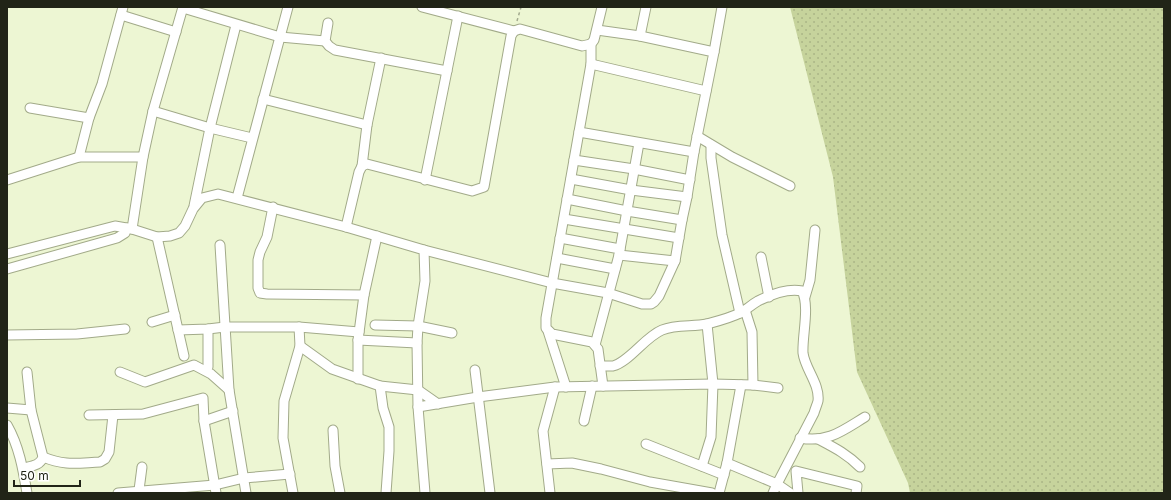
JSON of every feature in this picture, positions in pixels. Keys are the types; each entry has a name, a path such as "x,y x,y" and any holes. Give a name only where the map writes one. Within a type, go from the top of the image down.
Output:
{"street":[{"path":"237,198 288,7"},
{"path":"422,7 514,31 520,29 582,46 591,44"},
{"path":"566,387 546,328 546,318 591,64 591,44 597,30 602,7"},
{"path":"640,36 646,7"},
{"path":"193,209 202,198 218,194 346,226 424,250 552,283 608,293 642,304 650,304 659,296 675,261 722,7"},
{"path":"7,269 117,238 130,228 153,111 183,8 280,38 326,41"},
{"path":"78,157 89,118 102,84 122,11 176,32"},
{"path":"425,180 458,16"},
{"path":"328,23 326,41 329,46 335,50 447,71"},
{"path":"7,254 115,226 130,228 157,237 170,236 179,233 185,226 193,209 210,128 236,25"},
{"path":"597,30 640,36 714,52"},
{"path":"362,166 367,164 472,191 484,187 511,36 514,31"},
{"path":"346,226 359,172 362,166 367,125 381,58"},
{"path":"591,64 706,91"},
{"path":"263,99 367,125"},
{"path":"30,108 89,118"},
{"path":"153,111 210,128 252,138"},
{"path":"579,132 694,152"},
{"path":"697,136 732,157 790,186"},
{"path":"595,345 620,252 639,143"},
{"path":"711,145 711,158 722,235 742,311 752,332 753,385"},
{"path":"7,180 78,157 143,157"},
{"path":"574,160 634,169 690,180"},
{"path":"571,179 630,190 687,197"},
{"path":"567,199 682,220"},
{"path":"273,207 267,237 258,260 258,288 260,293 364,295"},
{"path":"564,219 679,238"},
{"path":"773,493 814,412 818,400 817,391 804,361 803,353 805,297 810,280 814,230"},
{"path":"358,379 359,336 364,295 377,236"},
{"path":"157,237 184,356"},
{"path":"560,238 620,252 675,261"},
{"path":"220,245 230,390 246,493"},
{"path":"24,249 29,263"},
{"path":"424,250 425,281 417,343 418,407 425,493"},
{"path":"761,256 769,297"},
{"path":"557,258 615,269"},
{"path":"600,366 612,366 623,360 653,335 662,330 707,324 742,311 757,302 787,291 796,290 802,292 805,297"},
{"path":"152,322 175,314"},
{"path":"702,466 711,437 714,384 707,324"},
{"path":"375,326 418,326 452,334"},
{"path":"178,330 225,327 299,327 417,343"},
{"path":"293,493 283,438 284,401 300,346 299,327"},
{"path":"7,335 77,334 125,329"},
{"path":"208,329 208,368"},
{"path":"548,331 552,334 592,342 598,349 603,386"},
{"path":"300,346 332,369 380,386 418,390 438,404"},
{"path":"120,372 145,382 194,365 211,374 230,390"},
{"path":"475,370 490,493"},
{"path":"23,468 38,465 42,461 43,457 31,410 27,372"},
{"path":"418,407 478,397 566,387 714,384 753,385 778,388"},
{"path":"719,493 727,463 741,385"},
{"path":"380,386 383,408 389,426 386,493"},
{"path":"584,422 592,386"},
{"path":"550,493 543,431 556,388"},
{"path":"89,415 143,414 203,398 204,421 215,489"},
{"path":"7,408 31,410"},
{"path":"204,421 233,411"},
{"path":"43,457 54,462 64,464 100,462 105,460 109,452 113,415"},
{"path":"800,438 827,438 865,417"},
{"path":"7,425 14,438 23,468 27,493"},
{"path":"333,430 335,466 340,493"},
{"path":"818,439 850,457 860,467"},
{"path":"646,444 724,475"},
{"path":"547,464 572,463 650,482 712,493"},
{"path":"727,463 777,484 790,493"},
{"path":"139,490 142,467"},
{"path":"798,493 796,471 857,486 856,493"},
{"path":"118,493 139,490 215,489 244,478 290,474"}],"path":[{"path":"514,31 521,7"}],"green space":[{"path":"790,7 1164,7 1164,493 910,493 908,483 857,372 833,177"}]}
